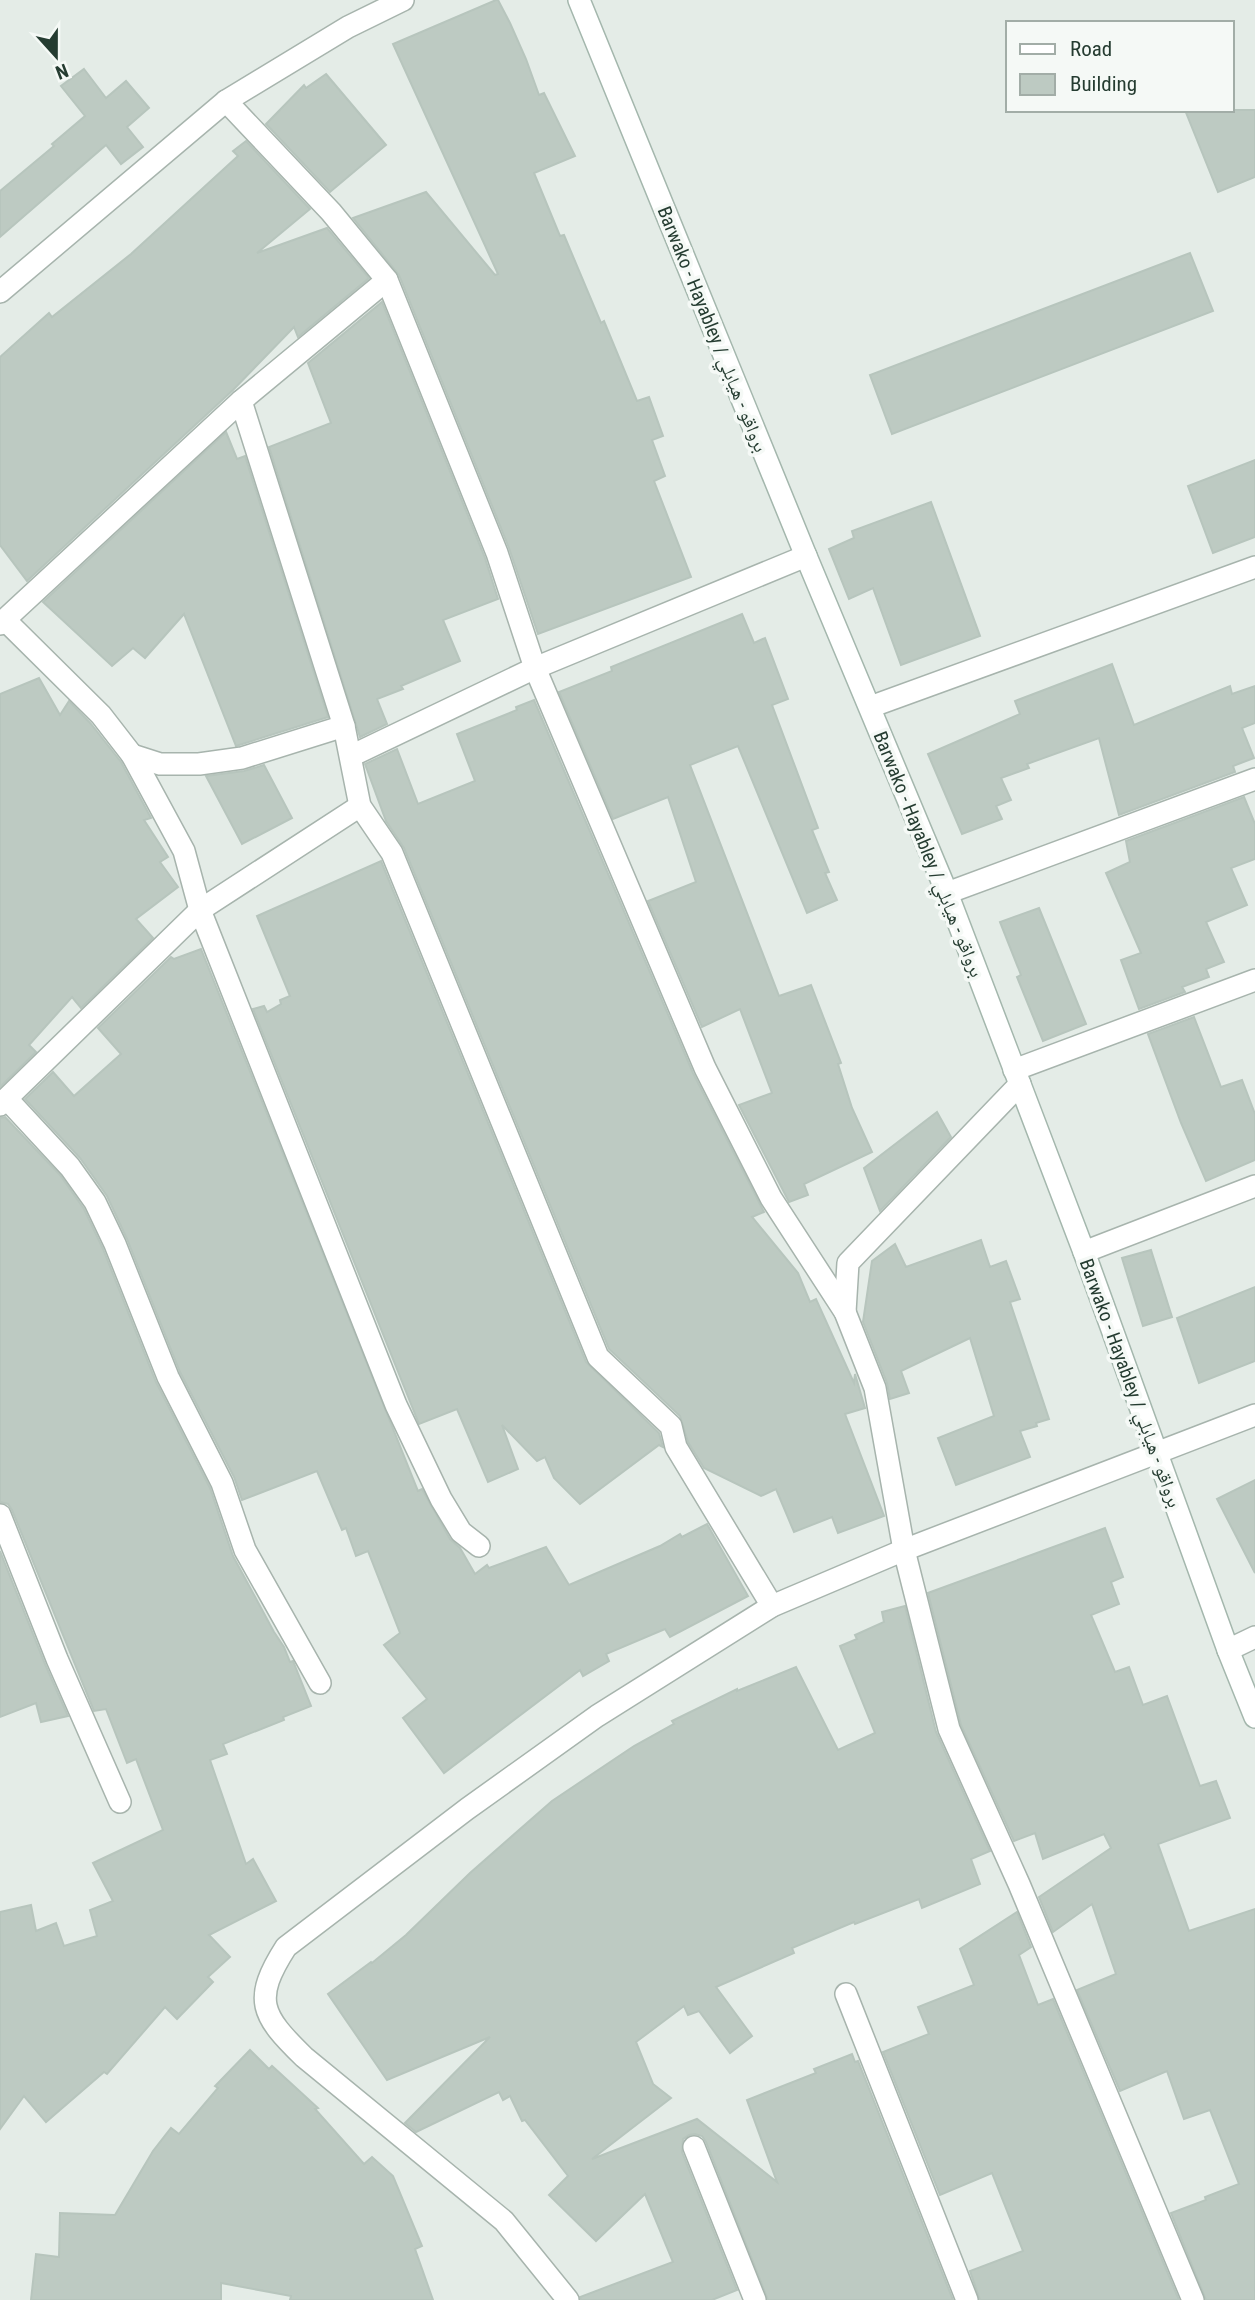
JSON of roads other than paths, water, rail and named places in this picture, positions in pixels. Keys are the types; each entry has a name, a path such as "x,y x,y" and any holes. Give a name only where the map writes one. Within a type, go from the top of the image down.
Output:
{"street":[{"path":"0,292 226,101 348,27 403,0"},
{"name":"Barwako - Hayabley / برواقو - هيابلي","path":"579,0 806,556 947,892 1084,1252 1228,1650 1255,1717"},
{"path":"226,101 331,212 387,280 497,553 535,668 705,1068 771,1198 845,1312 875,1388 904,1550 949,1729 1019,1884 1193,2300"},
{"path":"387,280 242,401 2,622 101,715 132,755 184,851 200,910 396,1405 441,1499 461,1532 479,1546"},
{"path":"242,401 344,726 360,806 392,853 598,1357 671,1426 676,1447 772,1606"},
{"path":"351,756 535,668 806,556"},
{"path":"870,707 1255,567"},
{"path":"132,755 160,764 199,765 242,758 344,726"},
{"path":"947,892 1255,779"},
{"path":"320,1683 245,1550 222,1483 169,1377 95,1202 70,1167 4,1102 200,910 360,806"},
{"path":"845,1312 848,1263 1017,1077 1255,980"},
{"path":"1084,1252 1255,1186"},
{"path":"568,2300 504,2221 304,2057 278,2032 263,2002 270,1972 286,1948 467,1809 597,1716 772,1606 904,1550 1255,1415"},
{"path":"0,1516 57,1659 120,1802"},
{"path":"1228,1650 1255,1637"},
{"path":"846,1994 967,2300"},
{"path":"694,2147 755,2300"}]}
